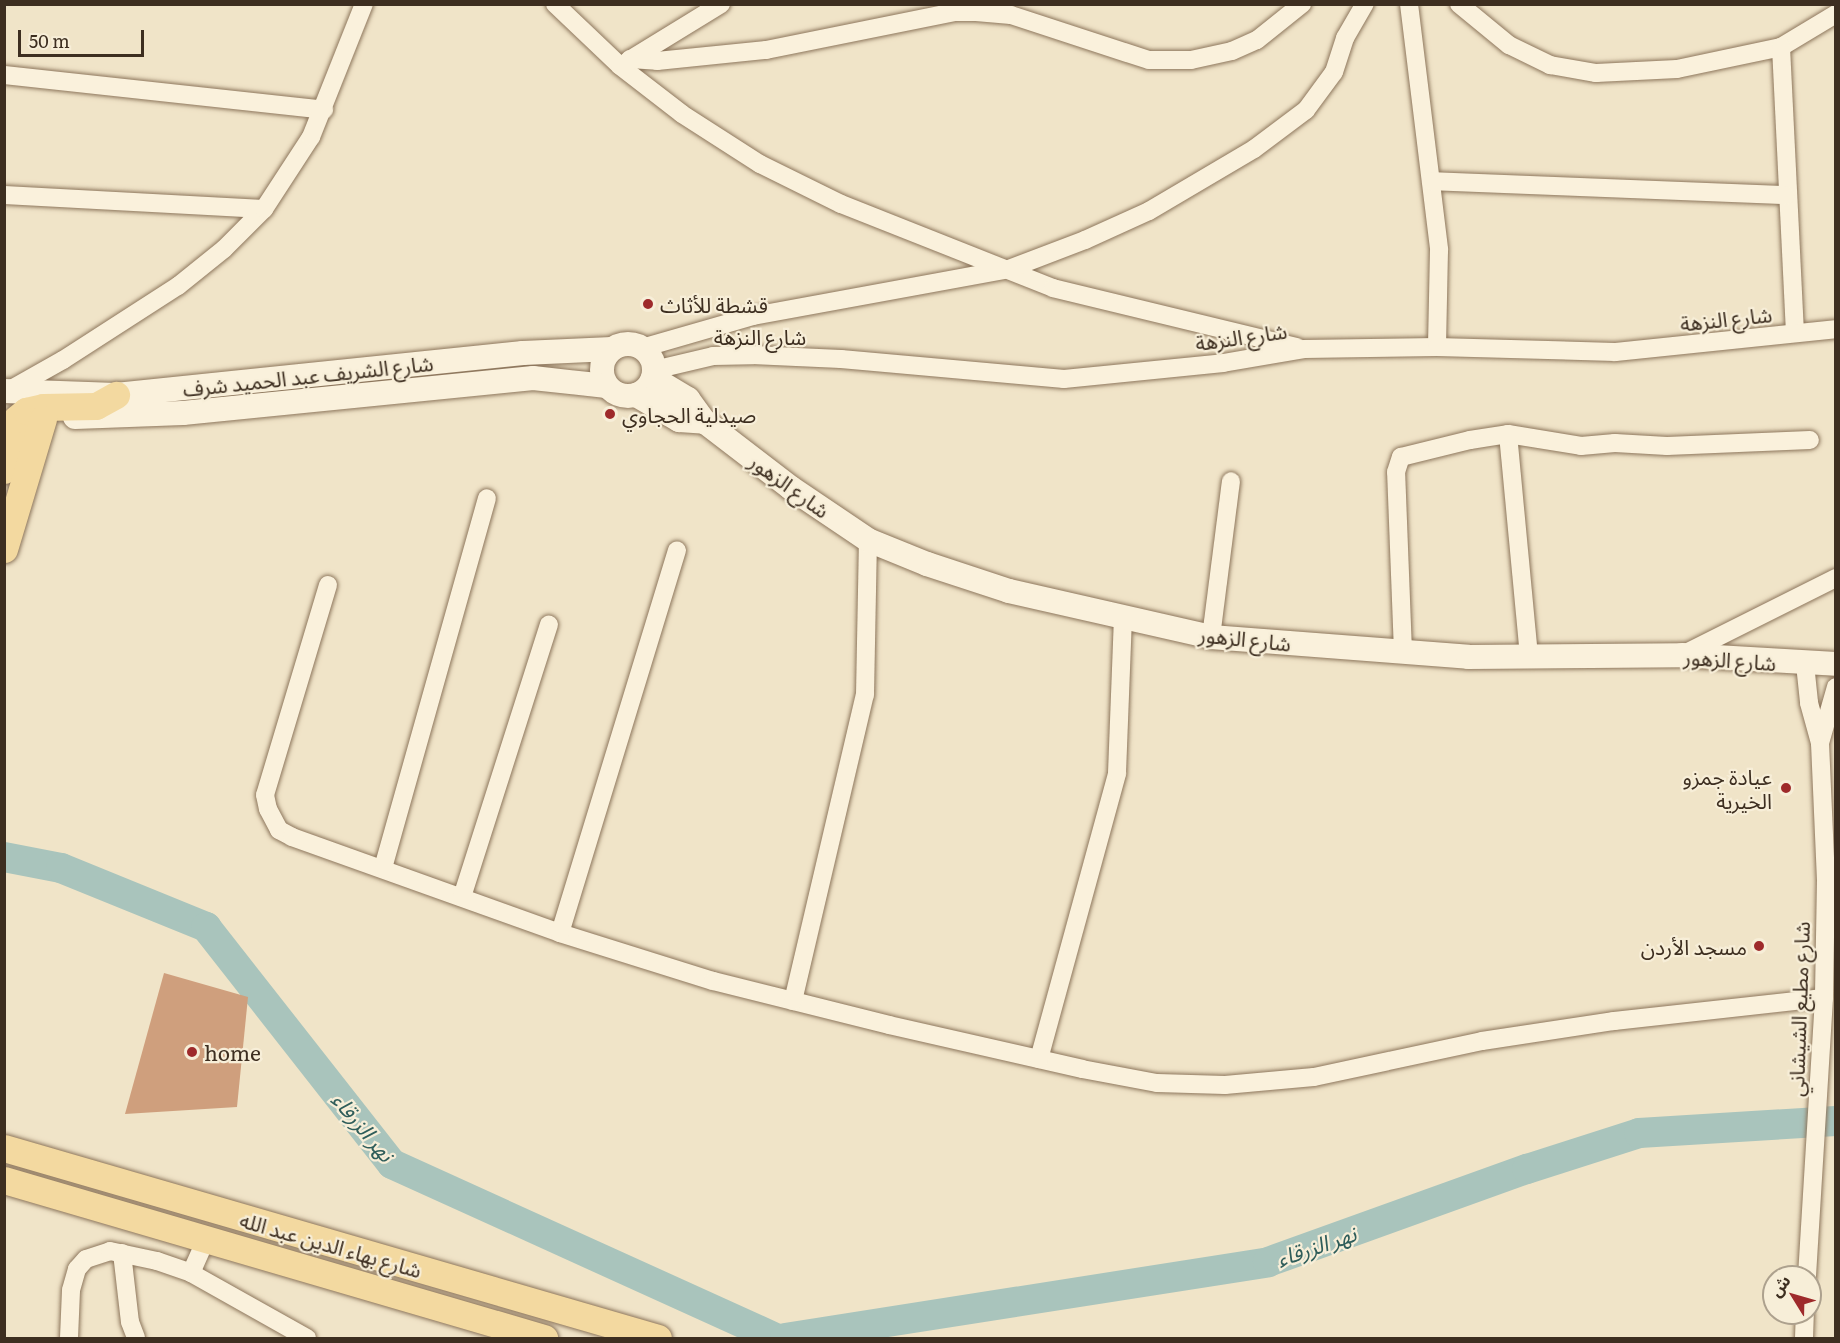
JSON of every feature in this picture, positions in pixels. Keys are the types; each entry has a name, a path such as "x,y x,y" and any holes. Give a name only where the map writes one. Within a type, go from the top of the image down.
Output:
{"main road":[{"path":"627,344 642,348 653,361 653,374 649,386 636,395 620,395 607,386 602,371 606,355 612,349 627,344"},
{"name":"شارع الشريف عبد الحميد شرف","path":"5,391 116,395 523,353 612,349"},
{"name":"شارع الزهور","path":"653,374 688,399 705,422 791,488 868,540 927,564 1009,591 1211,638 1468,657 1683,655 1805,664 1836,664"},
{"name":"شارع الشريف عبد الحميد شرف","path":"8,439 44,419 183,413 523,378 607,386"},
{"path":"8,439 35,408 96,406 116,395"},
{"name":"شارع الزهور","path":"636,395 679,420 705,422"},
{"path":"4,549 44,419"},
{"name":"شارع بهاء الدين عبد الله","path":"4,1148 658,1338"},
{"name":"شارع بهاء الدين عبد الله","path":"4,1180 544,1338"}],"street":[{"path":"5,391 63,360 178,286 224,249 264,209 296,163 324,110 364,4"},
{"path":"555,4 682,114 760,164 886,223 929,237 1053,288 1304,349"},
{"path":"625,63 721,4"},
{"path":"625,63 766,50 955,12 1011,15 1149,60 1191,60 1232,51 1257,40 1302,4"},
{"path":"642,348 753,316 1009,269 1085,240 1149,211 1254,149 1290,123 1321,93 1334,72 1345,38 1365,4"},
{"path":"1459,4 1509,45 1550,65 1596,73 1677,69 1781,47 1836,14"},
{"path":"1409,7 1439,250 1437,347"},
{"path":"1781,47 1786,195 1795,333"},
{"path":"4,75 324,110"},
{"path":"1431,181 1786,195"},
{"path":"4,195 264,209"},
{"name":"شارع النزهة","path":"653,374 713,356 752,355 841,359 1064,379 1223,363 1304,349 1437,347 1615,352 1836,329"},
{"path":"63,360 63,394"},
{"path":"1403,652 1398,460 1408,454 1508,434 1581,446 1615,443 1667,446 1810,440"},
{"path":"1508,434 1529,657"},
{"path":"1211,638 1231,481"},
{"path":"383,868 487,498"},
{"path":"793,1001 865,695 868,540"},
{"path":"560,933 677,550"},
{"path":"1683,655 1836,578"},
{"path":"328,585 266,795 279,830 292,837 560,933 713,981 1039,1059 1157,1083 1225,1085 1314,1077 1482,1041 1614,1021 1824,998"},
{"path":"1039,1059 1117,773 1123,618"},
{"path":"462,897 549,625"},
{"name":"شارع مطيع الشيشاني","path":"1805,664 1809,703 1820,743 1826,880 1824,998 1808,1265"},
{"name":"شارع مطيع الشيشاني","path":"1820,743 1836,687"},
{"path":"191,1273 206,1239"},
{"path":"122,1253 130,1322 136,1338"},
{"path":"69,1338 71,1290 77,1269 97,1254 122,1253 191,1273 307,1338"}],"building":[{"name":"home","path":"164,973 248,997 237,1107 125,1114"}],"waterway":[{"name":"نهر الزرقاء","path":"4,857 61,868 206,927 392,1164 776,1338"},
{"name":"نهر الزرقاء","path":"785,1338 1268,1262 1527,1169 1639,1133 1836,1121"}],"place":[{"name":"قشطة للأثاث","path":"648,304"},
{"name":"صيدلية الحجاوي","path":"610,414"},
{"name":"عيادة جمزو الخيرية","path":"1786,788"},
{"name":"مسجد الأردن","path":"1759,946"},
{"name":"home","path":"192,1052"}]}
